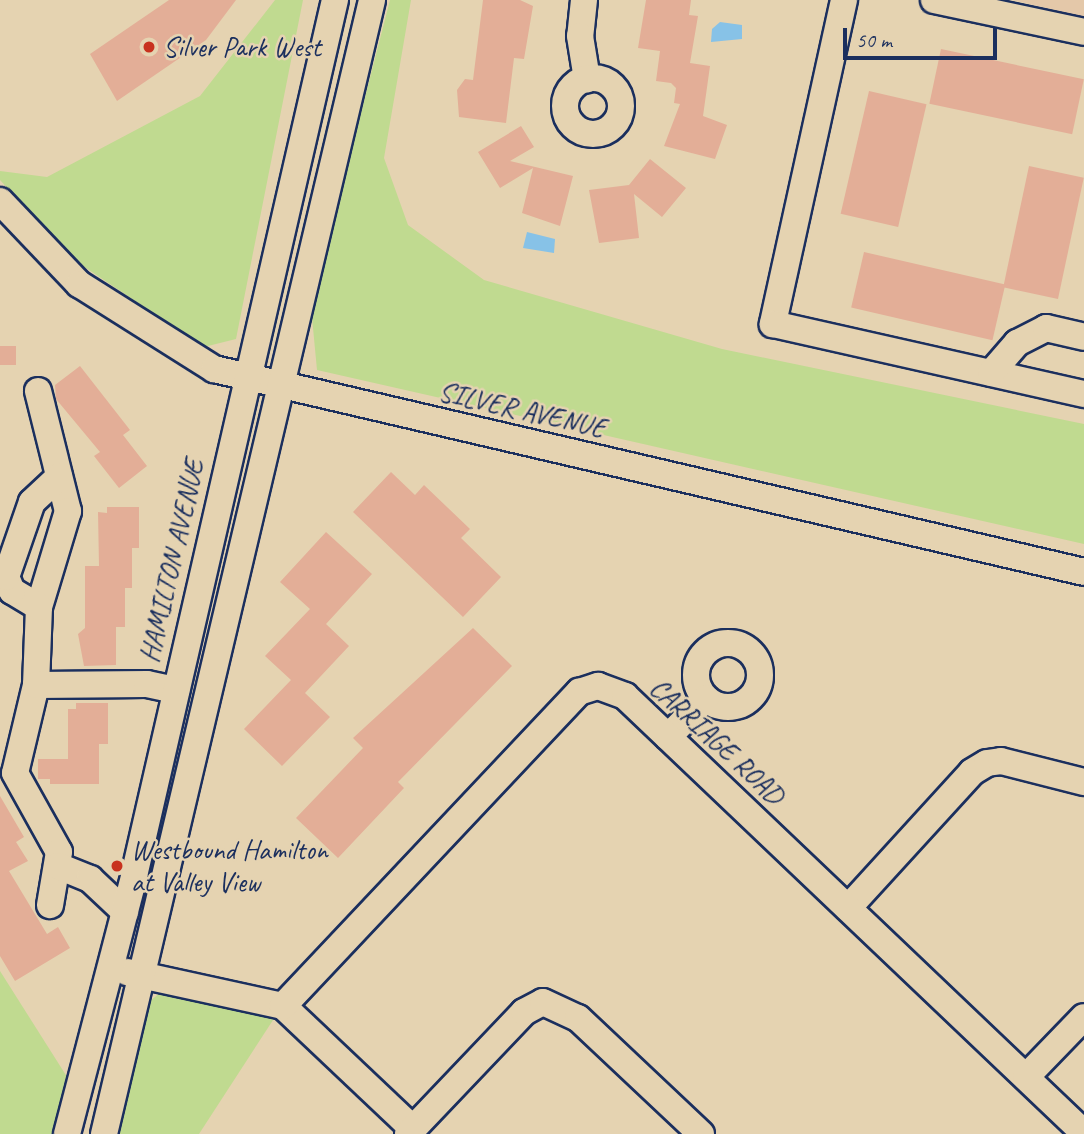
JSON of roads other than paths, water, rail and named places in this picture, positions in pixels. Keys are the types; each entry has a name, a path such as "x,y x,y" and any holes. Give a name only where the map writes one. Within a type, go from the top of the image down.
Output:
{"street":[{"name":"HAMILTON AVENUE","path":"67,1134 125,912 335,0"},
{"path":"104,1134 144,975 279,387 372,0"},
{"path":"584,0 580,36 587,79"},
{"path":"844,0 773,324 1084,394"},
{"path":"934,0 1084,32"},
{"name":"SILVER AVENUE","path":"0,201 54,262 103,301 191,359 246,380 1084,572"},
{"path":"991,373 1017,344 1046,328 1084,337"},
{"path":"38,391 68,511 39,607 36,685 8,766 55,837 58,866 50,905"},
{"path":"39,607 12,591 6,577 32,502 59,477"},
{"path":"36,685 147,684 176,691"},
{"name":"CARRIAGE ROAD","path":"283,1006 579,692 598,686 617,692 668,737 1084,1133"},
{"path":"668,737 706,698"},
{"path":"848,908 972,772 987,763 1001,761 1084,782"},
{"path":"58,866 90,879 125,912"},
{"path":"111,969 283,1006 410,1131 524,1012 543,1002 578,1018 701,1134"},
{"path":"1026,1077 1084,1017"}],"water":[{"path":"720,22 742,25 742,39 711,42 712,29"},
{"path":"527,232 555,239 554,253 523,248"}],"place":[{"name":"Silver Park West","path":"149,47"},
{"name":"Westbound Hamilton at Valley View","path":"117,866"}]}
